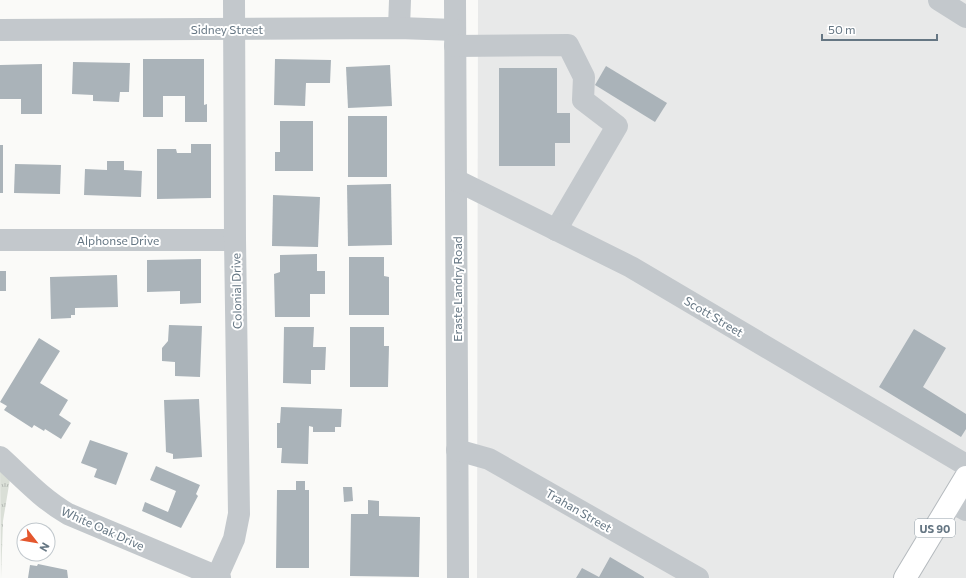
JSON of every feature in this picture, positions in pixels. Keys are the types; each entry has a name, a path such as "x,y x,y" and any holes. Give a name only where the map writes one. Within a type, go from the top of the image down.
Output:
{"main road":[{"name":"US 90","path":"905,578 958,506 966,477"}],"street":[{"name":"Colonial Drive","path":"218,577 234,539 237,528 238,514 234,0"},
{"path":"399,28 400,0"},
{"name":"Eraste Landry Road","path":"454,0 458,578"},
{"path":"939,0 966,16"},
{"name":"Sidney Street","path":"0,30 399,28 455,38 568,45 584,77 583,100 617,126 556,230"},
{"name":"Scott Street","path":"456,180 631,267 966,465"},
{"name":"Alphonse Drive","path":"0,240 235,240"},
{"name":"Trahan Street","path":"457,450 489,459 698,578"},
{"name":"White Oak Drive","path":"0,457 40,495 54,506 68,514 218,577"}],"shaded area":[{"path":"478,0 966,0 966,578 477,578"}],"green space":[{"path":"0,465 11,473 3,521 1,578"}],"building":[{"path":"143,59 204,59 204,105 207,104 207,122 185,122 185,96 163,96 163,117 143,117"},
{"path":"275,59 331,60 330,83 306,83 305,106 274,105"},
{"path":"73,62 130,63 129,92 120,92 119,102 93,101 93,95 72,94"},
{"path":"42,64 42,114 21,114 21,99 0,99 0,65"},
{"path":"390,65 392,106 348,108 346,67"},
{"path":"606,66 667,103 655,122 595,85"},
{"path":"499,68 557,68 557,113 570,113 570,143 555,143 555,166 499,166"},
{"path":"348,116 387,116 387,177 348,177"},
{"path":"280,121 313,121 313,171 275,171 275,152 280,152"},
{"path":"191,144 211,144 211,198 157,199 157,149 176,149 177,153 191,153"},
{"path":"0,145 3,145 3,193 0,193"},
{"path":"107,161 124,161 124,170 142,171 141,197 84,195 85,169 107,170"},
{"path":"15,164 61,165 60,194 14,193"},
{"path":"391,184 392,245 348,246 347,185"},
{"path":"273,195 320,197 318,247 272,246"},
{"path":"317,254 317,271 325,271 325,294 310,294 310,317 275,317 274,274 280,272 280,255"},
{"path":"349,257 384,257 384,276 389,277 389,315 349,315"},
{"path":"201,259 201,303 180,304 180,291 147,292 147,260"},
{"path":"0,271 6,271 6,291 0,291"},
{"path":"117,275 118,307 75,308 75,315 71,315 71,318 51,319 50,277"},
{"path":"169,325 202,326 200,377 175,376 175,362 162,361 162,348 168,341"},
{"path":"284,327 314,327 313,347 326,347 325,370 311,370 311,384 283,383"},
{"path":"350,327 384,327 384,346 389,346 388,387 350,387"},
{"path":"914,329 946,348 923,387 966,414 966,429 961,437 879,387"},
{"path":"39,338 60,351 40,383 68,400 59,415 71,423 61,439 45,429 44,431 34,425 32,428 4,410 7,406 0,402"},
{"path":"199,399 202,457 173,459 173,454 166,452 164,400"},
{"path":"281,407 342,409 341,427 335,427 335,432 313,432 313,427 309,426 308,464 281,463 282,448 277,448 277,423 280,423"},
{"path":"90,440 128,453 116,485 94,477 97,469 81,463"},
{"path":"156,466 200,485 196,494 198,496 181,528 142,511 145,502 168,512 176,491 150,480"},
{"path":"296,481 305,481 305,490 309,490 309,568 276,568 277,490 296,490"},
{"path":"343,487 352,487 353,501 344,502"},
{"path":"368,500 379,501 379,516 420,517 419,577 350,576 351,514 368,514"},
{"path":"610,557 644,578 576,578 582,568 599,577"},
{"path":"38,564 67,570 68,578 28,578 30,565 37,566"}]}
